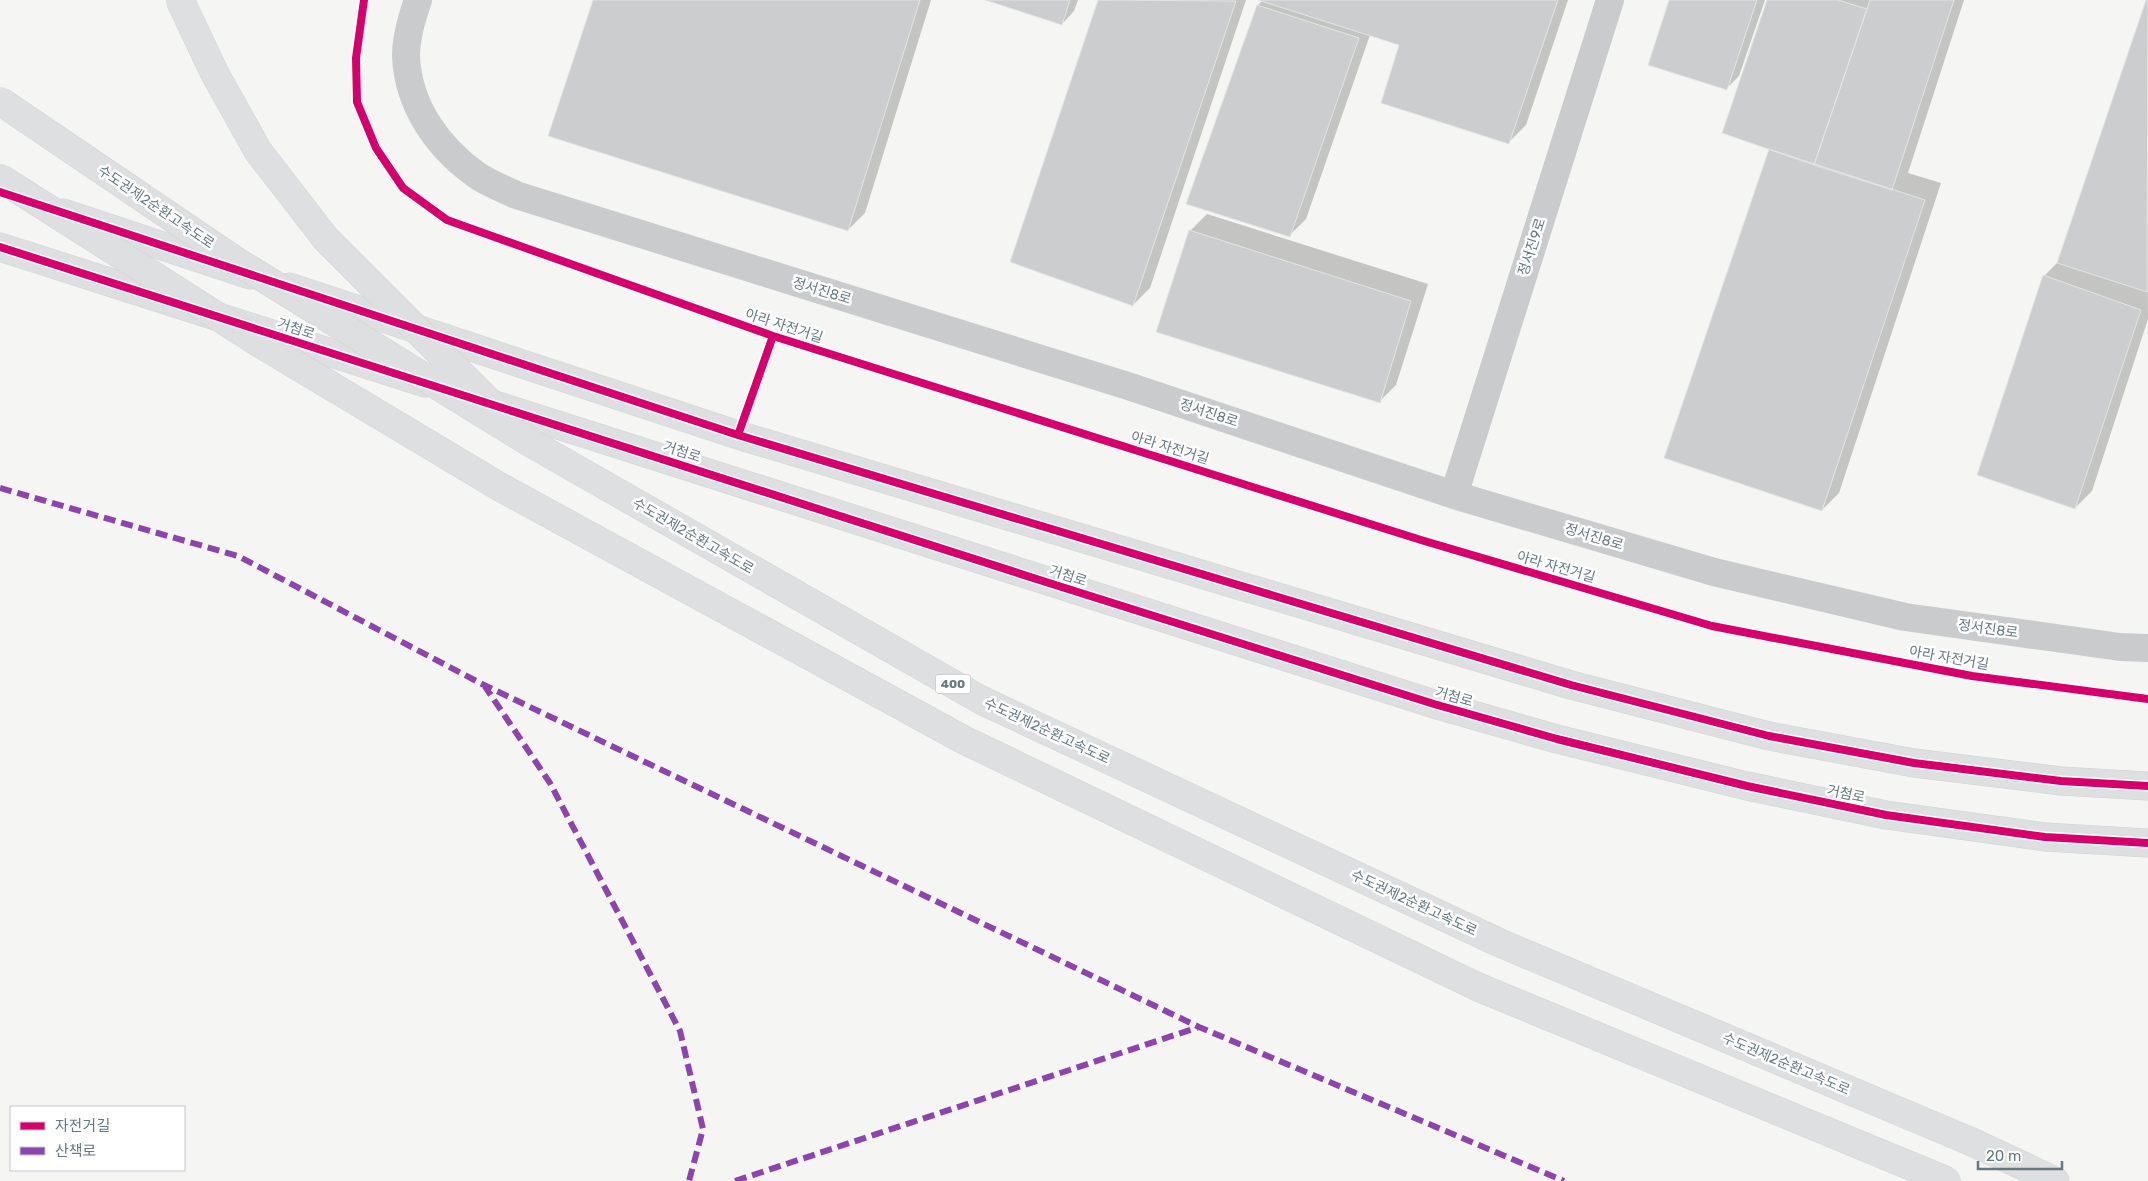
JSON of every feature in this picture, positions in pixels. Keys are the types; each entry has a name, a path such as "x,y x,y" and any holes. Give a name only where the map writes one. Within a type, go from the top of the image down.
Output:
{"main road":[{"path":"180,0 215,74 258,151 326,239 529,442"},
{"name":"수도권제2순환고속도로","path":"0,101 236,261 529,442 981,700 1500,943 1963,1138 2055,1181"},
{"path":"0,178 261,344 500,487 964,740 1478,986 1946,1181"},
{"path":"0,192 738,436 1571,685 1769,736 1914,763 2061,781 2148,786"},
{"name":"거첨로","path":"0,247 1040,580 1434,704 1557,739 1747,786 1886,815 2045,837 2148,843"}],"street":[{"name":"정서진8로","path":"418,0 412,19 406,54 409,84 419,108 434,135 457,159 480,177 516,195 1128,386 1454,495 1714,572 1906,617 2120,647 2148,648"},
{"name":"정서진9로","path":"1454,495 1610,0"}],"building":[{"path":"593,0 920,0 848,231 548,136"},
{"path":"985,0 1070,0 1062,25"},
{"path":"1098,0 1236,1 1133,306 1010,262"},
{"path":"1258,0 1558,0 1509,144 1381,103 1399,45"},
{"path":"1669,0 1757,0 1727,90 1648,65"},
{"path":"1767,0 1838,0 1867,9 1814,165 1722,133"},
{"path":"1870,0 1954,0 1892,190 1814,165"},
{"path":"2146,0 2148,0 2147,292 2057,263"},
{"path":"1257,5 1359,38 1290,237 1186,204"},
{"path":"1769,149 1925,200 1822,511 1664,458"},
{"path":"1189,230 1411,301 1380,403 1156,332"},
{"path":"2043,275 2141,310 2075,509 1977,475"}],"marked path":[{"path":"0,488 238,556 482,684 1199,1027"},
{"path":"484,685 550,783 680,1031 703,1129 689,1181"},
{"path":"735,1181 1199,1027 1564,1181"}],"cycle path":[{"name":"아라 자전거길","path":"364,0 356,58 357,102 376,148 403,188 447,220 773,336 1421,540 1712,626 1972,676 2148,699"},
{"path":"0,192 738,435 1571,685 1769,736 1914,763 2061,781 2148,786"},
{"path":"0,247 1049,583 1434,704 1557,739 1747,786 1886,815 2045,837 2148,843"},
{"name":"아라 자전거길","path":"738,435 773,336"}]}
